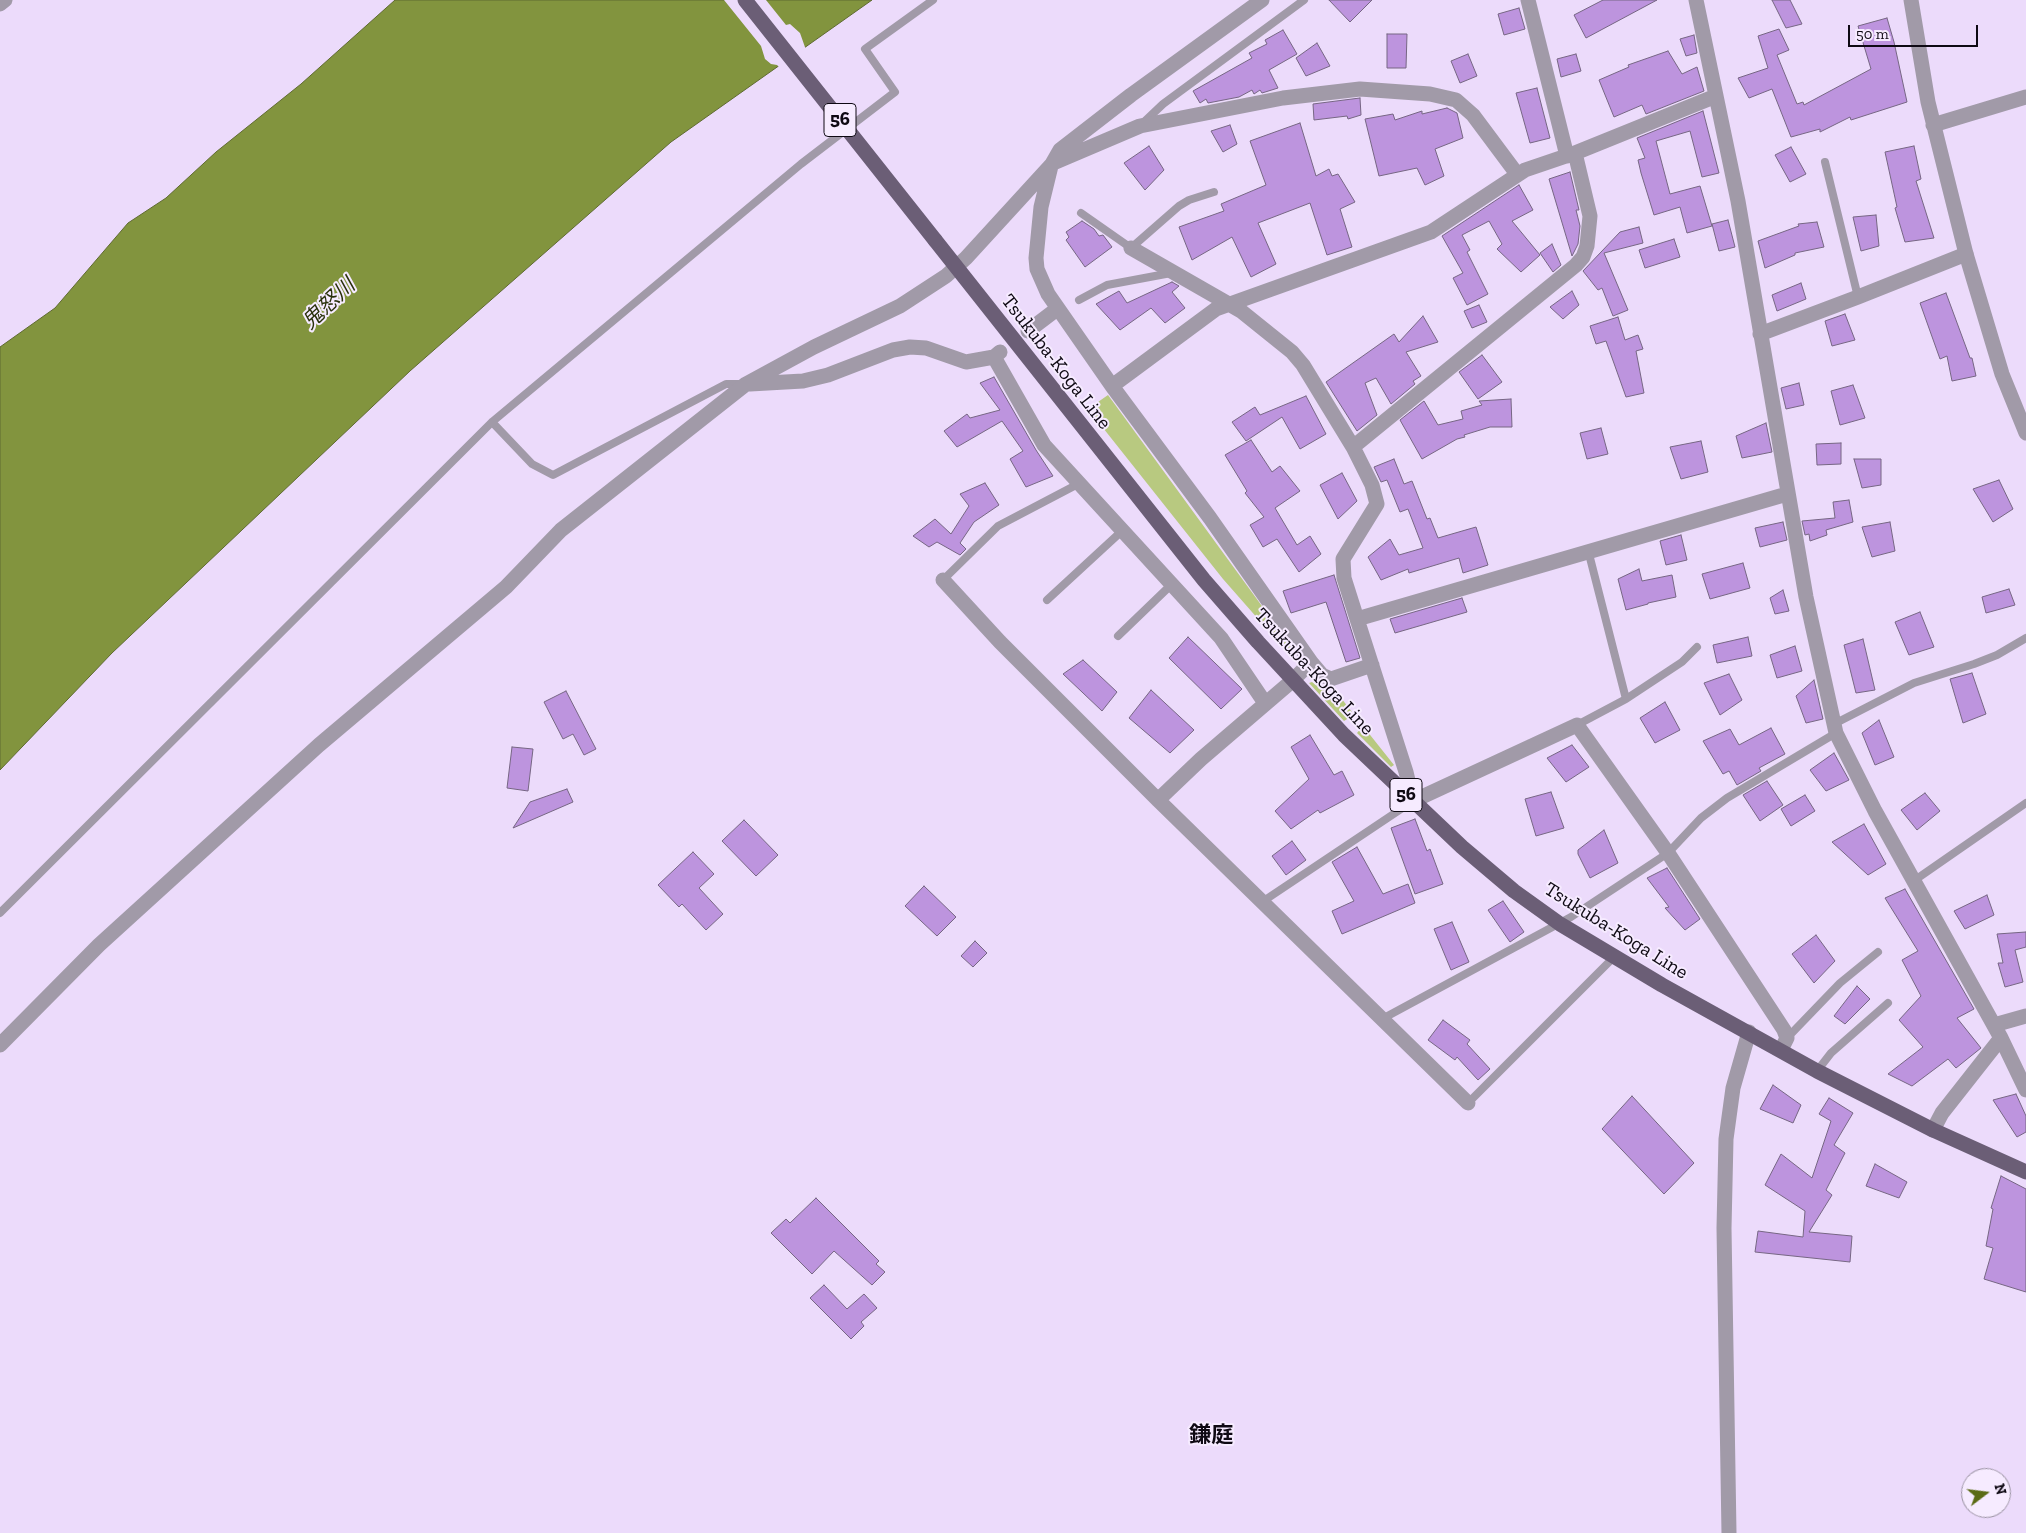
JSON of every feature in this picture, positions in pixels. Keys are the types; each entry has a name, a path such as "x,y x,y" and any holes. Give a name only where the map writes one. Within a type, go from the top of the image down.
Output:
{"main road":[{"name":"Tsukuba-Koga Line","path":"745,0 1204,580 1292,681 1462,847 1514,891 1560,924 1614,957 1749,1032 1784,1044 1818,1071 1933,1130 2026,1172"}],"street":[{"path":"0,4 4,0"},
{"path":"0,1044 99,946 319,745 506,587 561,530 746,384 789,360 900,306 956,268 1052,164 1060,150 1262,0"},
{"path":"1354,448 1576,265 1583,257 1587,246 1590,216 1528,0"},
{"path":"1696,0 1738,201 1806,597 1835,728 1875,811 1915,880 1997,1031 2026,1090"},
{"path":"1910,0 1933,125 1966,254 1997,357 2026,433"},
{"path":"1052,164 1140,126 1308,94 1360,89 1430,94 1456,100 1464,105 1498,146 1517,174"},
{"path":"1112,386 1216,309 1228,303 1431,232 1517,174 1716,96"},
{"path":"1933,125 2026,97"},
{"path":"1052,164 1041,207 1036,258 1042,281 1057,309 1322,675 1330,679 1372,665"},
{"path":"1131,248 1172,273 1228,303 1261,326 1298,359 1354,448 1372,484 1377,504 1344,559 1344,578 1406,772 1413,801 1577,725 1668,852 1784,1030 1784,1044"},
{"path":"1760,334 1966,254"},
{"path":"1028,331 1057,309"},
{"path":"746,384 803,381 846,369 893,350 910,347 926,348 966,362 997,354 1044,445 1221,638 1264,703"},
{"path":"1357,619 1588,550 1787,494"},
{"path":"944,580 1000,642 1158,800 1468,1103"},
{"path":"1158,800 1311,662"},
{"path":"1933,1130 1997,1031 2026,1016"},
{"path":"1729,1533 1724,1238 1726,1139 1733,1088 1749,1032"}],"lane":[{"path":"0,913 113,803 492,422 801,164 895,92 865,49 933,0"},
{"path":"1140,126 1163,104 1304,0"},
{"path":"1825,162 1858,297"},
{"path":"1082,213 1131,248 1180,206 1189,200 1214,192"},
{"path":"1079,300 1107,285 1172,273"},
{"path":"492,422 532,464 553,475 726,384 746,384"},
{"path":"944,580 998,526 1080,483"},
{"path":"1047,600 1123,530"},
{"path":"1588,550 1626,699"},
{"path":"1118,636 1172,584"},
{"path":"1382,1019 1560,924 1668,852 1701,818 1727,798 1880,698 1914,683 1997,655 2026,638"},
{"path":"1577,725 1626,699 1682,662 1697,647"},
{"path":"1262,902 1413,801"},
{"path":"1915,880 2026,804"},
{"path":"1784,1044 1840,982 1878,952"},
{"path":"1468,1103 1614,957"},
{"path":"1818,1071 1831,1053 1888,1003"}],"shaded area":[{"path":"1108,395 1294,650 1288,653 1223,579 1088,409"},
{"path":"1312,682 1330,694 1338,694 1352,712 1352,716 1344,721 1309,683"},
{"path":"1363,726 1394,765 1391,767 1357,733"}],"water":[{"name":"鬼怒川","path":"395,0 872,0 671,142 410,371 112,653 0,770 0,347 55,308 128,223 166,198 216,152 301,84"}],"pier":[{"path":"724,0 766,0 786,25 790,24 800,33 806,50 780,68 777,65 771,64 765,59 761,46"}],"building":[{"path":"1329,0 1372,0 1350,22"},
{"path":"1603,0 1657,0 1586,38 1574,15"},
{"path":"1772,0 1790,0 1802,24 1786,28"},
{"path":"1519,8 1525,29 1504,35 1498,14"},
{"path":"1887,18 1907,102 1851,120 1850,117 1820,132 1820,129 1791,137 1772,89 1749,98 1738,78 1768,68 1758,36 1779,29 1789,50 1777,55 1797,104 1803,102 1804,105 1871,69 1858,26"},
{"path":"1283,30 1297,54 1269,70 1278,88 1262,93 1260,90 1254,94 1252,90 1239,97 1208,103 1206,99 1200,103 1193,91 1252,58 1249,53 1267,44 1265,40"},
{"path":"1387,34 1407,34 1406,68 1387,68"},
{"path":"1694,35 1697,53 1686,56 1680,39"},
{"path":"1317,43 1330,66 1306,76 1296,58"},
{"path":"1668,51 1682,74 1697,67 1704,91 1646,114 1642,105 1614,117 1599,80 1629,67 1628,65"},
{"path":"1468,54 1477,76 1460,83 1451,61"},
{"path":"1576,54 1581,71 1561,77 1557,59"},
{"path":"1537,88 1550,138 1530,143 1516,93"},
{"path":"1360,98 1361,115 1348,119 1347,116 1314,120 1313,104"},
{"path":"1447,108 1457,113 1463,138 1435,149 1444,176 1425,185 1417,168 1379,176 1365,119 1393,114 1395,120 1422,111 1422,114"},
{"path":"1703,111 1719,173 1702,177 1690,131 1656,141 1670,194 1700,186 1712,226 1687,233 1680,207 1654,215 1638,160 1645,158 1637,138"},
{"path":"1300,123 1316,176 1329,169 1332,176 1338,174 1355,202 1340,209 1352,247 1327,255 1310,203 1258,223 1276,264 1251,277 1232,237 1192,260 1179,227 1224,211 1221,204 1266,185 1250,141"},
{"path":"1230,125 1237,144 1223,152 1211,131"},
{"path":"1149,146 1164,170 1145,190 1124,163"},
{"path":"1914,146 1921,179 1916,181 1934,238 1905,242 1895,208 1897,207 1885,152"},
{"path":"1791,147 1806,174 1790,182 1775,155"},
{"path":"1570,172 1579,210 1576,210 1580,226 1578,244 1572,256 1549,179"},
{"path":"1519,185 1533,210 1512,221 1540,255 1521,272 1497,249 1502,244 1489,221 1462,235 1470,250 1467,252 1488,294 1467,305 1453,278 1463,273 1442,236"},
{"path":"1876,215 1879,246 1861,251 1853,217"},
{"path":"1728,220 1735,247 1719,251 1712,224"},
{"path":"1082,221 1094,229 1099,236 1103,235 1112,247 1085,267 1066,240 1069,237 1066,232"},
{"path":"1817,222 1824,247 1795,253 1795,255 1765,268 1758,241 1799,226 1798,224"},
{"path":"1639,227 1643,243 1604,253 1628,310 1613,316 1602,288 1598,290 1583,271 1620,232"},
{"path":"1674,239 1680,257 1645,268 1639,250"},
{"path":"1552,244 1561,265 1553,272 1540,253"},
{"path":"1172,282 1179,286 1172,292 1185,308 1165,323 1151,308 1120,330 1096,304 1119,291 1127,303"},
{"path":"1801,283 1806,299 1777,311 1772,295"},
{"path":"1572,291 1579,305 1563,319 1550,307"},
{"path":"1946,293 1970,358 1972,358 1976,376 1952,381 1947,356 1940,359 1920,303"},
{"path":"1479,305 1487,322 1472,328 1464,311"},
{"path":"1845,314 1855,340 1832,346 1825,321"},
{"path":"1423,316 1438,342 1406,352 1421,376 1413,381 1415,384 1391,404 1376,378 1365,383 1377,415 1357,431 1326,382 1394,334 1399,342"},
{"path":"1618,317 1625,340 1638,335 1643,349 1636,351 1644,393 1626,397 1606,341 1596,344 1590,326"},
{"path":"1482,355 1502,382 1478,399 1459,372"},
{"path":"994,377 1053,476 1026,487 1010,459 1023,451 1002,421 957,447 944,431 967,414 970,418 1000,410 980,383"},
{"path":"1799,383 1804,405 1786,409 1781,388"},
{"path":"1853,385 1865,418 1840,425 1831,391"},
{"path":"1306,396 1326,434 1300,449 1282,417 1246,441 1232,422 1255,407 1260,415"},
{"path":"1511,399 1512,427 1490,427 1464,435 1465,437 1457,439 1422,459 1400,420 1424,401 1438,425 1463,419 1461,411 1482,405 1479,401"},
{"path":"1766,423 1772,452 1742,458 1736,436"},
{"path":"1601,428 1608,454 1587,459 1580,433"},
{"path":"1251,440 1272,472 1280,466 1300,491 1275,508 1297,545 1310,536 1321,554 1299,572 1277,539 1263,547 1250,525 1264,517 1245,493 1247,491 1225,455"},
{"path":"1701,441 1708,472 1681,479 1670,447"},
{"path":"1841,443 1841,464 1817,465 1816,444"},
{"path":"1394,459 1404,484 1412,481 1427,519 1430,518 1438,538 1476,527 1488,565 1463,573 1459,558 1409,573 1408,569 1381,580 1368,557 1390,539 1399,555 1423,548 1408,509 1400,512 1387,480 1381,482 1374,467"},
{"path":"1854,459 1881,459 1881,485 1862,488"},
{"path":"1342,473 1357,501 1338,519 1320,485"},
{"path":"1999,480 2013,509 1993,522 1973,489"},
{"path":"985,483 999,505 974,522 960,543 966,549 960,555 937,542 929,547 913,536 935,519 951,534 969,506 960,494"},
{"path":"1849,500 1853,522 1826,530 1827,535 1810,541 1809,534 1805,535 1802,521 1835,518 1833,502"},
{"path":"1783,522 1787,540 1760,547 1755,528"},
{"path":"1890,522 1895,551 1872,557 1862,527"},
{"path":"1681,535 1687,560 1666,565 1660,541"},
{"path":"1743,563 1750,588 1710,599 1702,574"},
{"path":"1639,569 1642,581 1672,575 1676,597 1626,610 1618,579"},
{"path":"1334,575 1360,658 1346,662 1326,602 1291,613 1283,591"},
{"path":"2009,589 2015,605 1986,613 1982,597"},
{"path":"1783,590 1789,611 1775,614 1770,598"},
{"path":"1462,598 1467,612 1395,633 1390,619"},
{"path":"1920,612 1934,647 1909,655 1895,622"},
{"path":"1188,637 1242,689 1221,709 1169,658"},
{"path":"1748,637 1752,656 1717,663 1713,645"},
{"path":"1863,639 1875,690 1856,693 1844,645"},
{"path":"1795,646 1802,671 1777,678 1770,655"},
{"path":"1083,660 1117,692 1102,711 1063,674"},
{"path":"1972,673 1986,714 1963,723 1950,679"},
{"path":"1729,674 1742,700 1720,715 1704,683"},
{"path":"1814,680 1823,719 1806,723 1796,696"},
{"path":"1151,690 1194,730 1170,753 1129,718"},
{"path":"566,691 596,749 584,755 573,734 563,739 544,702"},
{"path":"1665,702 1680,730 1655,743 1640,718"},
{"path":"1879,720 1894,757 1875,765 1862,733"},
{"path":"1771,728 1785,754 1759,768 1761,771 1737,785 1729,771 1723,774 1703,741 1730,729 1739,745"},
{"path":"1310,735 1334,775 1342,771 1354,795 1320,813 1318,810 1291,829 1275,811 1309,779 1291,747"},
{"path":"1572,745 1589,767 1566,782 1547,758"},
{"path":"512,747 533,749 528,791 507,788"},
{"path":"1834,753 1849,780 1826,791 1810,770"},
{"path":"1767,781 1783,805 1760,821 1743,795"},
{"path":"567,789 573,802 513,828 530,802"},
{"path":"1551,792 1564,828 1536,836 1525,799"},
{"path":"1925,793 1940,811 1917,830 1901,810"},
{"path":"1805,795 1815,811 1791,826 1781,809"},
{"path":"1415,819 1427,851 1430,849 1443,884 1415,894 1391,828"},
{"path":"744,820 778,855 756,876 722,841"},
{"path":"1864,824 1886,864 1868,875 1832,842"},
{"path":"1604,830 1618,863 1590,878 1578,854 1578,850"},
{"path":"1292,841 1306,860 1286,875 1272,856"},
{"path":"1357,847 1383,894 1408,884 1415,903 1342,934 1332,911 1354,901 1332,862"},
{"path":"693,852 714,874 699,888 723,914 706,930 682,904 679,907 658,885"},
{"path":"1667,868 1700,919 1685,930 1665,908 1669,907 1647,878"},
{"path":"924,886 956,917 937,936 905,906"},
{"path":"1905,889 1974,1009 1957,1018 1981,1048 1956,1068 1948,1059 1912,1086 1888,1074 1923,1047 1899,1020 1921,996 1902,960 1918,951 1885,898"},
{"path":"1987,895 1994,915 1965,929 1954,911"},
{"path":"1503,901 1524,932 1510,942 1488,910"},
{"path":"1452,922 1469,962 1451,970 1434,929"},
{"path":"2026,932 2026,947 2015,950 2023,982 2005,987 1998,963 2003,963 1997,934"},
{"path":"1816,935 1835,961 1814,983 1792,954"},
{"path":"975,941 987,953 973,967 961,956"},
{"path":"1857,986 1870,999 1845,1024 1834,1016"},
{"path":"1443,1020 1470,1040 1467,1044 1490,1069 1478,1080 1457,1057 1455,1060 1428,1040"},
{"path":"1773,1085 1801,1105 1793,1123 1760,1109"},
{"path":"2016,1094 2026,1116 2026,1132 2017,1137 1993,1100"},
{"path":"1632,1096 1694,1163 1664,1194 1602,1129"},
{"path":"1829,1098 1853,1113 1834,1145 1845,1153 1826,1190 1832,1195 1809,1232 1852,1236 1850,1262 1755,1252 1758,1231 1803,1237 1805,1211 1765,1185 1781,1154 1812,1178 1831,1121 1819,1114"},
{"path":"1875,1164 1907,1182 1899,1198 1866,1186"},
{"path":"2001,1176 2026,1189 2026,1292 1984,1279 1993,1248 1986,1246 1993,1209 1991,1208"},
{"path":"816,1198 879,1261 876,1264 885,1272 872,1285 834,1251 812,1274 771,1233 786,1219 790,1223"},
{"path":"824,1285 847,1309 864,1294 877,1308 861,1322 864,1326 851,1339 810,1298"}],"district":[{"name":"鎌庭","path":"1211,1436"}]}
